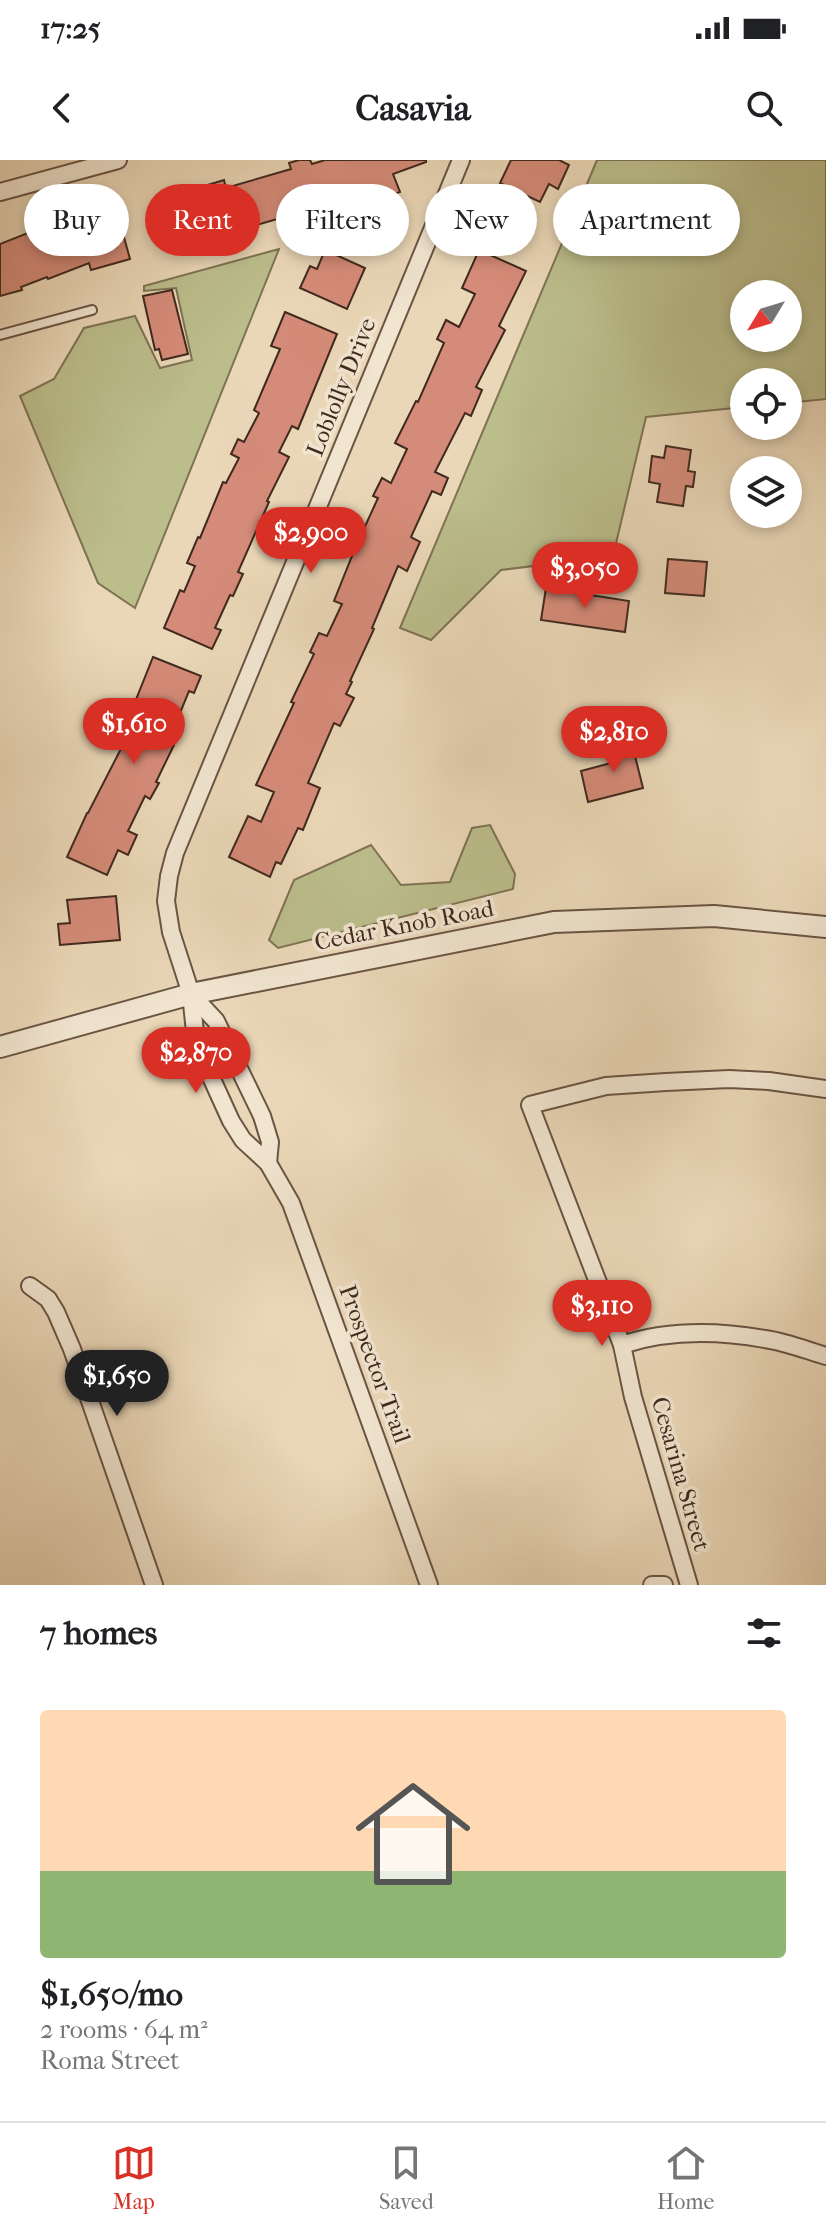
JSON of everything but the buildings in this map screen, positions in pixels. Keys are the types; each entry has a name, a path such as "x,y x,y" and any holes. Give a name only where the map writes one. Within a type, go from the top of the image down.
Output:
{"street":[{"path":"0,192 118,160"},
{"name":"Loblolly Drive","path":"191,994 171,932 166,901 175,853 461,160"},
{"name":"Cedar Knob Road","path":"0,1047 191,994 554,922 714,916 826,927"},
{"name":"Prospector Trail","path":"191,994 216,1021 262,1116 270,1142 268,1163"},
{"name":"Prospector Trail","path":"191,994 198,1044 210,1079 243,1140 268,1163 291,1203 429,1585"},
{"name":"Cesarina Street","path":"689,1585 633,1397 622,1345 530,1105 606,1086 666,1082 729,1079 826,1089"},
{"path":"30,1286 48,1299 72,1349 154,1585"},
{"path":"622,1345 639,1339 676,1334 723,1334 768,1339 826,1356"},
{"path":"652,1585 664,1585"}],"lane":[{"path":"0,335 92,310"}],"green space":[{"path":"597,160 826,160 826,399 802,402 802,368 730,368 730,408 646,417 613,556 501,570 431,640 400,628 557,256 740,256 740,184 587,184"},
{"path":"276,250 276,256 135,608 98,583 20,396 54,379 84,328 135,316 160,368 192,360 176,288 144,291 144,286"},
{"path":"490,825 515,874 513,889 278,948 269,940 294,880 371,845 401,885 450,882 472,828"}]}
